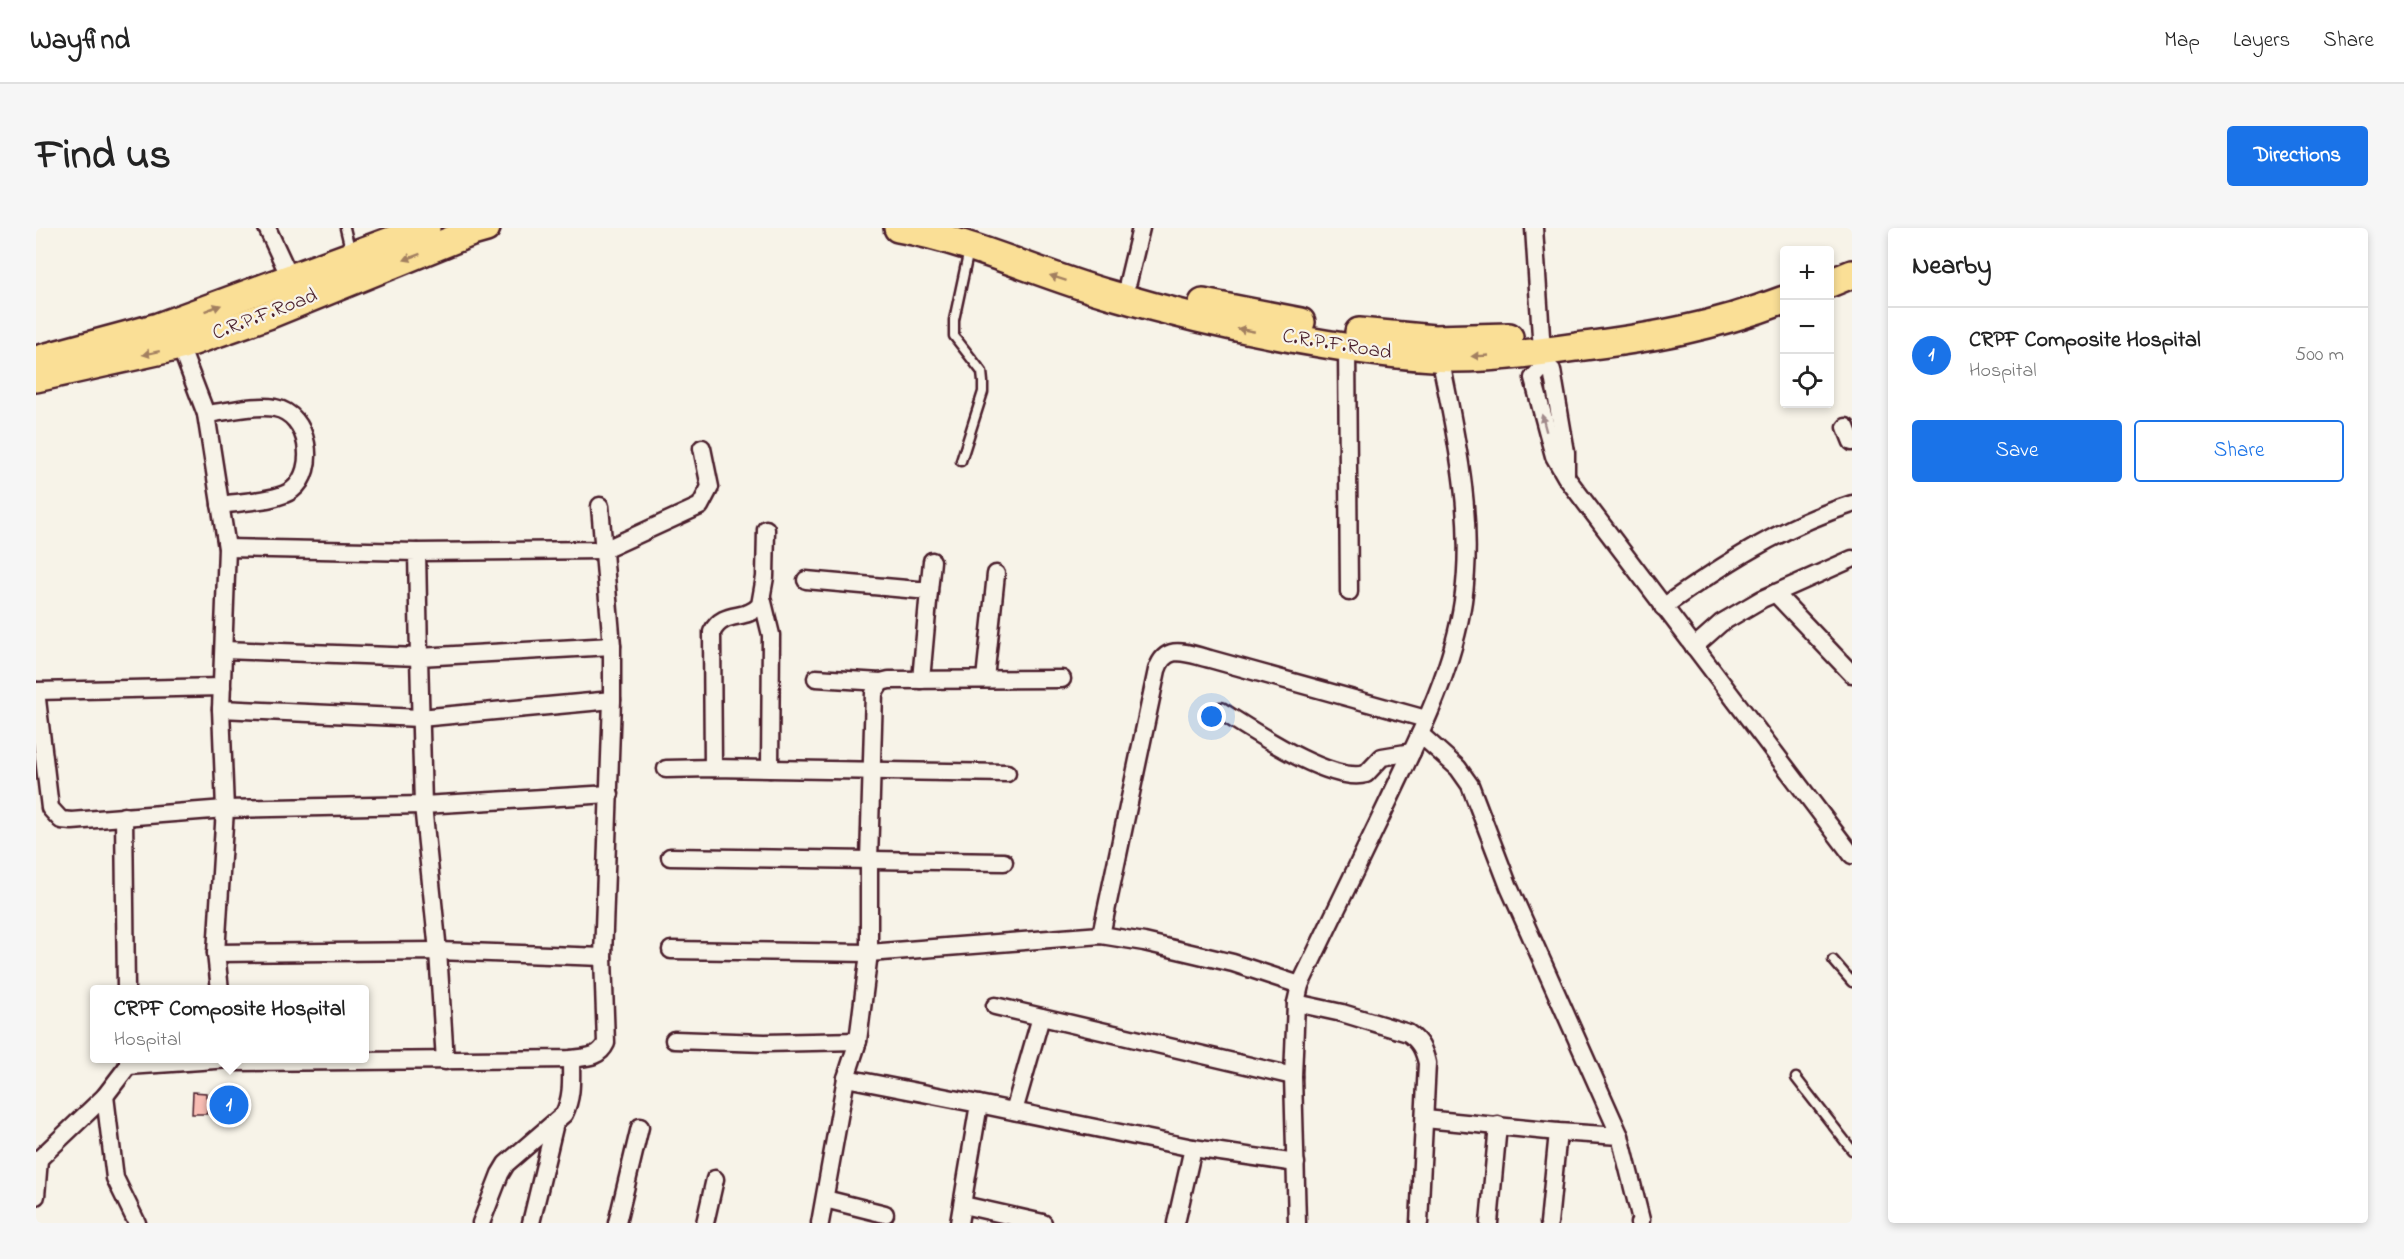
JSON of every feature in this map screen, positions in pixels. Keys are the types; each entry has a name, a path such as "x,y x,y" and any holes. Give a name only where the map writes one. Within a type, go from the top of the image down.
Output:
{"main road":[{"name":"C.R.P.F.Road","path":"36,378 180,346 295,291 387,239 426,228"},
{"name":"C.R.P.F.Road","path":"36,360 295,291 486,228"},
{"name":"C.R.P.F.Road","path":"898,228 967,237 1198,302 1349,331 1543,351 1641,324 1691,314 1780,286"},
{"name":"C.R.P.F.Road","path":"967,237 1109,295 1181,316 1347,348 1440,357 1520,354 1670,334 1725,321 1780,302"},
{"path":"1834,265 1852,258"},
{"path":"1834,281 1852,274"}],"street":[{"path":"267,228 295,291"},
{"path":"1128,282 1141,228"},
{"path":"1534,228 1543,351 1533,378 1554,456 1566,477 1663,607 1852,855"},
{"path":"180,346 206,414 227,548 221,709 225,809 216,954 219,985"},
{"path":"1347,348 1349,592"},
{"path":"1297,1223 1293,1076 1296,1003 1300,985 1412,752 1457,636 1464,587 1466,535 1462,476 1440,357"},
{"path":"206,414 276,408 291,416 299,424 306,437 307,450 303,471 293,490 280,496 220,505"},
{"path":"227,548 417,552 604,550 700,506 710,487 702,448"},
{"path":"1663,607 1709,574 1784,532 1852,504"},
{"path":"369,1061 571,1059 596,1056 603,1050 606,1043 603,957 610,794 612,646 600,506"},
{"path":"713,768 711,632 722,619 756,610 762,598 765,578 766,529"},
{"path":"417,552 423,805 438,951 445,1060"},
{"path":"1694,647 1721,623 1775,593 1852,559"},
{"path":"921,680 932,561"},
{"path":"985,679 996,574"},
{"path":"806,580 929,591"},
{"path":"1775,593 1852,674"},
{"path":"762,598 771,635 770,770"},
{"path":"225,650 418,657 612,646"},
{"path":"1101,935 1157,670 1161,660 1167,654 1183,653 1210,659 1423,726 1470,785 1509,887 1620,1136 1640,1222"},
{"path":"816,678 881,681 1062,679"},
{"path":"820,1223 846,1078 858,1041 869,953 870,770 874,693 881,681"},
{"path":"222,687 36,691 50,808 61,820 72,821 225,809 423,805 610,794"},
{"path":"221,709 420,718 612,700"},
{"path":"1221,711 1288,752 1334,772 1348,775 1366,774 1382,757 1412,752"},
{"path":"666,769 1007,773"},
{"path":"124,816 126,985"},
{"path":"670,857 1004,862"},
{"path":"671,950 869,953 1101,935 1144,942 1233,963 1300,985"},
{"path":"216,954 438,951 603,957"},
{"path":"1296,1003 1342,1013 1408,1033 1416,1038 1424,1051 1427,1063 1419,1223"},
{"path":"995,1006 1293,1076"},
{"path":"1014,1111 1041,1017"},
{"path":"674,1040 765,1043 858,1041"},
{"path":"481,1223 506,1164 555,1123 569,1104 571,1059"},
{"path":"36,1196 37,1159 105,1096 127,1063"},
{"path":"846,1078 1193,1148 1296,1163"},
{"path":"105,1096 115,1178 137,1223"},
{"path":"959,1223 980,1104"},
{"path":"1425,1119 1620,1136"},
{"path":"531,1223 555,1123"},
{"path":"1489,1223 1498,1125"},
{"path":"617,1223 640,1127"},
{"path":"1549,1223 1558,1132"},
{"path":"1176,1223 1193,1148"},
{"path":"705,1223 715,1179"},
{"path":"825,1199 885,1214"},
{"path":"963,1205 1017,1220 1043,1223"}],"lane":[{"path":"345,228 352,257"},
{"path":"961,461 983,392 982,372 954,336 954,320 967,237"},
{"path":"1833,960 1852,982"},
{"path":"1796,1078 1852,1150"}],"building":[{"path":"193,1092 206,1093 206,1097 219,1097 219,1093 237,1094 235,1115 218,1115 219,1110 207,1110 207,1114 192,1114"}],"place":[{"name":"CRPF Composite Hospital","path":"229,1105"}]}
